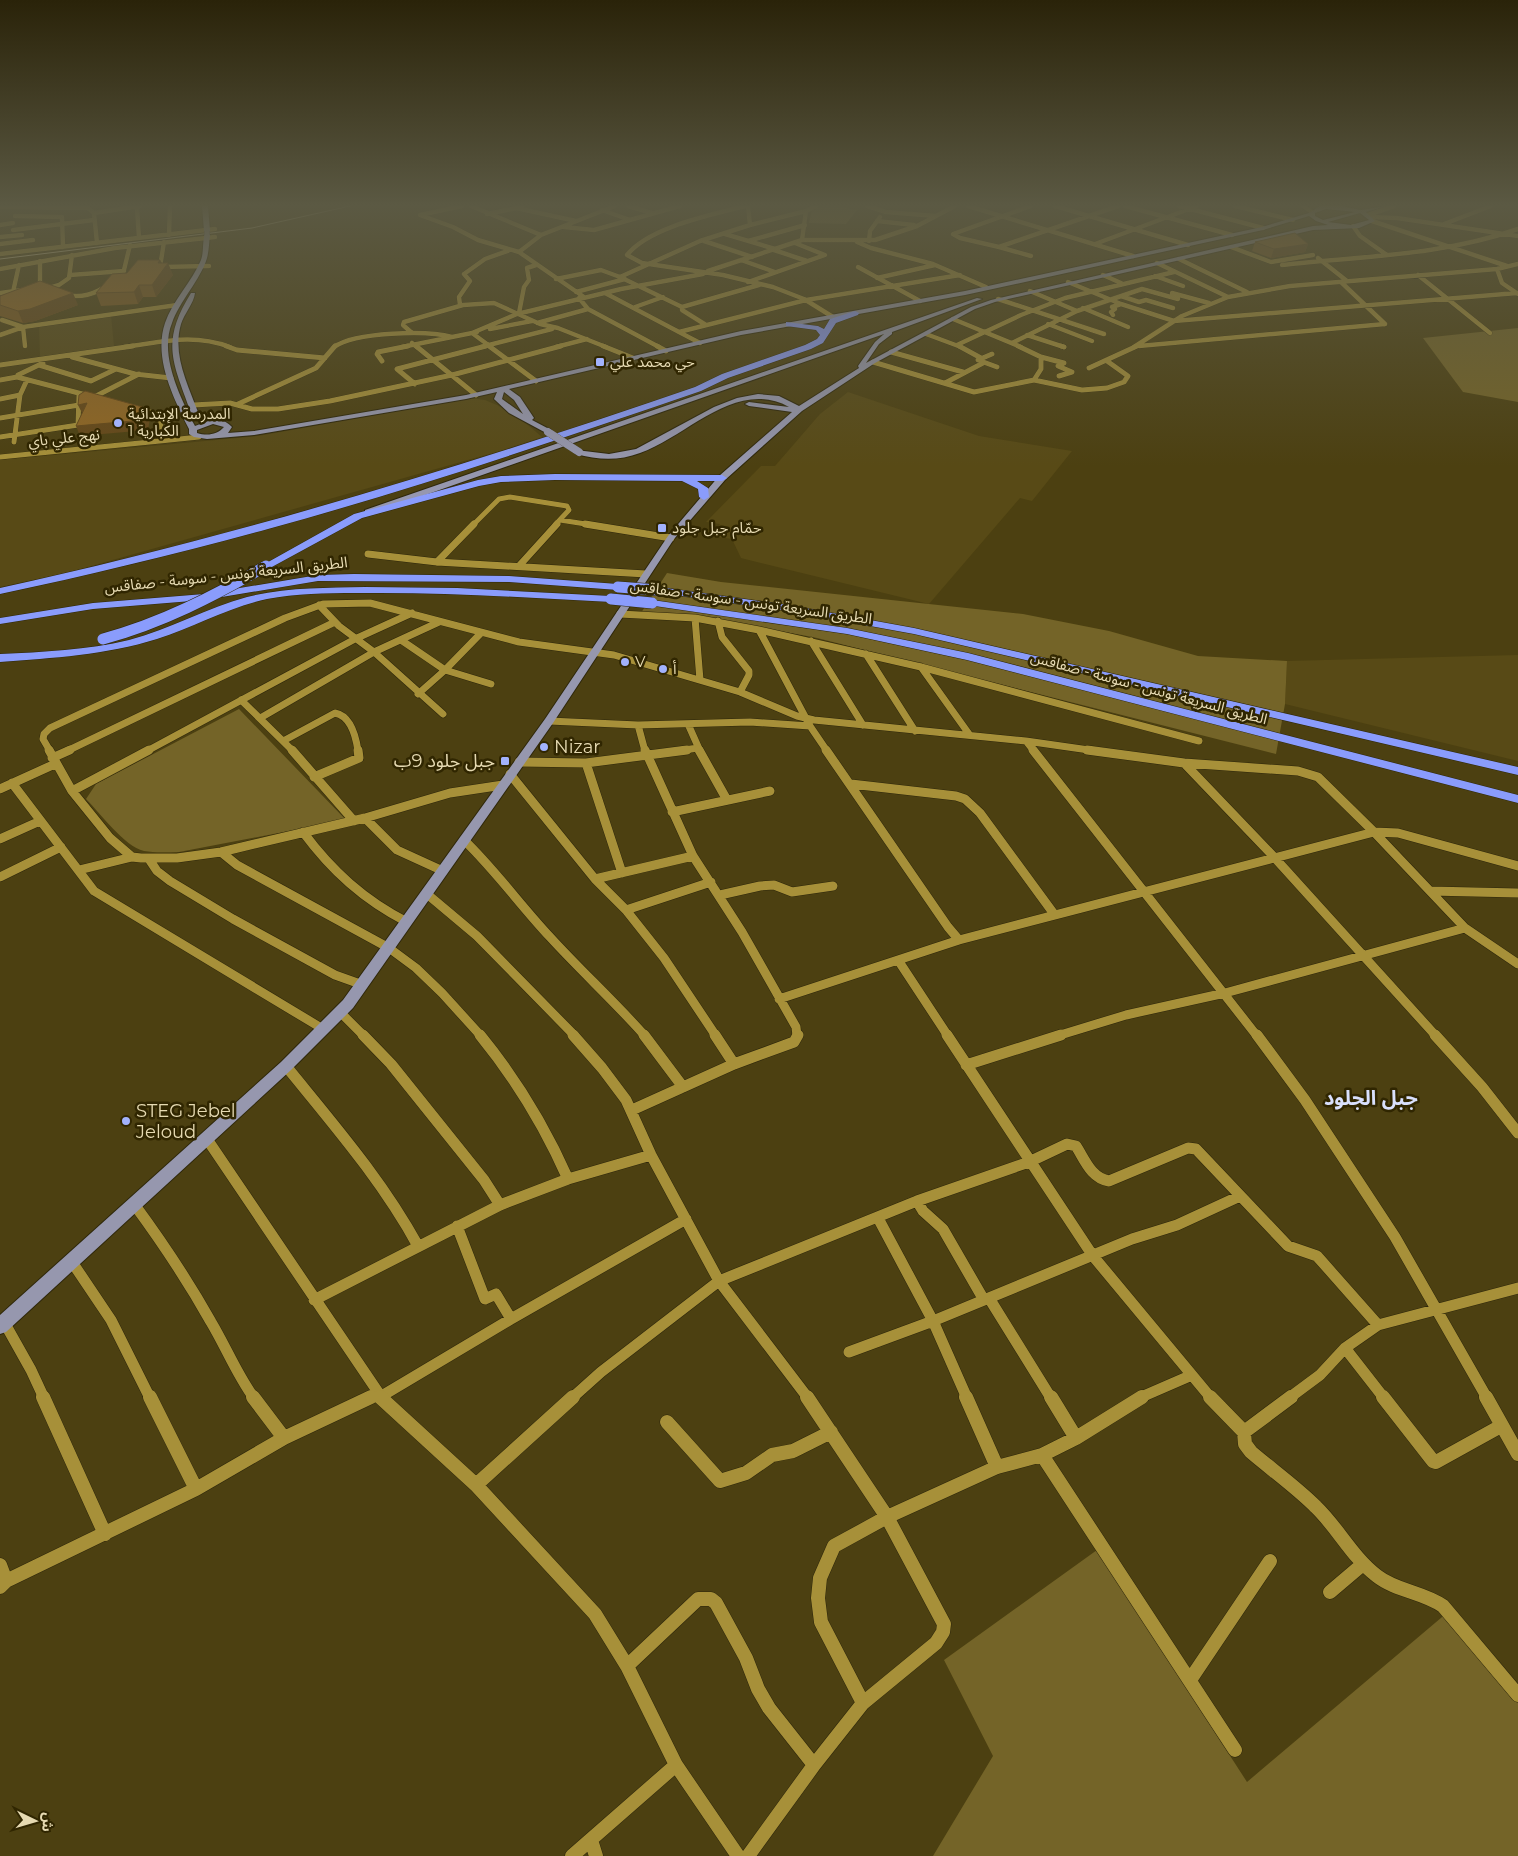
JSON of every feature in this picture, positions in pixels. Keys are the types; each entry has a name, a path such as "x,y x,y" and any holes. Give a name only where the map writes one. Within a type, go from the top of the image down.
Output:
{"highway":[{"path":"0,590 52,580 202,543 475,465 698,388 725,376 808,347 820,341 833,321 855,313"},
{"path":"789,324 818,328 824,336"},
{"path":"0,649 64,645 103,639 142,628 212,598 358,516 445,491 501,479 555,477 722,478"},
{"path":"682,478 699,484 703,488 704,497"},
{"name":"الطريق السريعة تونس - سوسة - صفاقس","path":"0,621 93,606 218,595 318,578 509,579 658,590 753,602 914,631 1518,771"},
{"name":"الطريق السريعة تونس - سوسة - صفاقس","path":"0,658 76,653 122,645 168,631 237,603 284,593 381,590 454,591 611,599 652,603 847,631 958,655 1518,799"}],"main road":[{"path":"184,293 168,323 165,342 167,363 179,402 193,430 193,434 199,437 280,429 466,397 789,324 960,293"},
{"path":"194,293 178,323 175,340 178,362 196,413 201,417 222,423 228,427 226,430 213,436"},
{"path":"698,388 966,298 988,293"},
{"path":"358,516 919,319 982,298 1006,293"},
{"path":"2,1324 286,1066 340,1012 363,985 549,721 671,538 722,478 798,410 856,372 973,308 1024,293"},
{"path":"856,372 870,355 877,342 886,335 919,319"},
{"path":"534,382 519,393 518,399 522,410 537,425"},
{"path":"503,389 518,399"},
{"path":"503,389 498,397 503,404"},
{"path":"466,397 489,398 503,404 579,452 588,456 606,457 638,452 727,403 756,397 787,400 798,410"},
{"path":"710,411 742,404 798,410"},
{"path":"772,408 782,423"},
{"path":"193,430 205,424 222,423 280,429"}],"street":[{"path":"59,294 79,298 89,297 95,293"},
{"path":"460,305 459,297 462,293"},
{"path":"518,314 523,293"},
{"path":"577,293 588,309 666,351"},
{"path":"472,333 518,314 605,293 635,307 700,343"},
{"path":"654,293 682,307 683,311 706,325"},
{"path":"682,307 730,293"},
{"path":"787,293 806,300 833,317"},
{"path":"679,332 806,300 851,293"},
{"path":"904,293 920,301"},
{"path":"1034,293 1077,311"},
{"path":"957,345 1032,310 1083,293"},
{"path":"1092,293 1174,321 1518,293"},
{"path":"1012,343 1083,308 1131,293"},
{"path":"1155,293 1178,299"},
{"path":"1175,293 1209,303"},
{"path":"1219,293 1228,297"},
{"path":"1089,368 1136,346 1174,321 1209,303 1244,293"},
{"path":"1136,346 1386,324 1353,293"},
{"path":"1439,293 1490,333"},
{"path":"1121,296 1139,302 1146,300 1173,308"},
{"path":"635,307 663,297"},
{"path":"998,299 1104,334"},
{"path":"476,395 414,345 403,325 404,322 460,305 494,303 548,328 558,328 633,358"},
{"path":"1113,315 1111,312 1115,309 1112,307 1121,304"},
{"path":"0,335 23,327 55,321 177,305"},
{"path":"1083,308 1128,326"},
{"path":"382,361 377,354 378,352 534,322 588,309"},
{"path":"1094,319 1101,316"},
{"path":"953,319 987,332 1041,357 1064,362 1058,366 1072,372 1059,376"},
{"path":"1,321 23,327"},
{"path":"1080,326 1087,322"},
{"path":"1048,324 1092,341"},
{"path":"23,327 23,340 26,346"},
{"path":"414,384 396,369 558,328"},
{"path":"193,405 238,404 316,368 335,346 343,342 408,333 435,333 452,337"},
{"path":"472,333 534,382"},
{"path":"926,334 957,345 997,367"},
{"path":"1027,335 1064,347"},
{"path":"0,365 195,338 212,341 236,350 325,358"},
{"path":"238,404 242,408 278,409 414,384 587,339"},
{"path":"891,352 963,372"},
{"path":"945,383 992,354"},
{"path":"69,356 139,374 171,378"},
{"path":"1034,380 1041,369 1041,357"},
{"path":"0,380 17,376 49,359"},
{"path":"873,362 977,392 1034,380 1082,390 1097,390 1124,382 1128,376 1107,361"},
{"path":"39,365 91,381"},
{"path":"69,392 116,369"},
{"path":"0,370 27,380 103,400"},
{"path":"94,397 139,374"},
{"path":"14,442 20,395 27,380"},
{"path":"0,437 78,425 79,394"},
{"path":"0,398 20,395"},
{"path":"0,418 79,405"},
{"path":"130,407 157,414 161,418 160,441"},
{"path":"168,440 193,430"},
{"path":"168,440 199,437"},
{"name":"نهج علي باي","path":"0,457 168,440"},
{"path":"437,562 499,499 510,497 567,506 569,510 519,566"},
{"path":"560,520 671,538"},
{"path":"368,554 437,562 646,574"},
{"path":"132,857 110,838 72,791 43,740 44,734 50,728 285,618 319,605 362,602 412,613 481,633 536,645 596,652 740,692 808,722"},
{"path":"319,605 335,622 374,652 418,694 443,714"},
{"path":"72,791 355,639 412,613"},
{"path":"620,614 718,621 811,641 920,667 1199,740"},
{"path":"695,618 700,680"},
{"path":"718,621 722,637 749,671 749,675 740,692"},
{"path":"0,788 335,622"},
{"path":"262,717 374,652 438,622"},
{"path":"759,630 808,722 948,927 959,940"},
{"path":"418,694 445,670 481,633"},
{"path":"401,640 445,670 491,684"},
{"path":"811,641 863,725"},
{"path":"866,654 915,731"},
{"path":"920,667 969,734"},
{"path":"241,700 262,717 285,740 314,777 354,821"},
{"path":"285,740 335,713 340,714 353,729 359,758 314,777"},
{"path":"549,721 638,725 750,722 808,722 863,725 915,731 969,734 1184,763 1298,771 1312,774 1318,777 1374,832 1465,928 1518,964"},
{"path":"688,724 698,748 726,800"},
{"path":"632,1110 734,1064 797,1039 798,1031 720,895 693,856 646,755 638,725"},
{"path":"1026,741 1143,892 1225,993 1304,1100 1395,1237 1438,1309 1518,1454"},
{"path":"519,762 586,763 698,748"},
{"path":"586,763 622,873"},
{"path":"1184,763 1274,857 1363,955 1482,1087 1518,1133"},
{"path":"79,870 132,857 149,859 177,858 221,852 354,821 450,793 506,780 594,880 626,910 664,958 734,1064"},
{"path":"12,783 94,891 323,1029"},
{"path":"851,784 965,799 980,813 1054,914"},
{"path":"672,812 770,791"},
{"path":"365,818 397,850 443,871"},
{"path":"0,839 40,821"},
{"path":"303,832 325,860 360,895 386,912 407,922"},
{"path":"779,999 959,940 1374,832 1398,833 1518,866"},
{"path":"464,840 491,866 550,937 651,1042 683,1086"},
{"path":"0,877 61,847"},
{"path":"221,852 237,865 389,948 431,983 481,1036 544,1128 560,1157 568,1179"},
{"path":"594,880 693,856"},
{"path":"149,859 162,876 186,891 335,975 363,985"},
{"path":"626,910 711,882"},
{"path":"720,895 760,886 774,886 784,891 792,892 833,886"},
{"path":"1430,891 1518,893"},
{"path":"427,894 477,936 578,1040 602,1068 632,1110 651,1155 720,1281 766,1344 796,1380 887,1517 944,1624 943,1632 936,1643 863,1703 748,1856"},
{"path":"966,1065 1126,1015 1225,993 1465,928"},
{"path":"898,960 1029,1162 1093,1256 1216,1404 1244,1432 1245,1444 1251,1452 1316,1506 1363,1564 1392,1585 1431,1598 1443,1606 1518,1695"},
{"path":"340,1012 391,1064 484,1180 500,1205"},
{"path":"286,1066 371,1172 398,1211 418,1246"},
{"path":"207,1139 378,1395 476,1485 578,1593 595,1614 627,1666 676,1765 738,1856"},
{"path":"476,1485 601,1372 720,1281 917,1201 1029,1162 1067,1144 1073,1144 1100,1180 1109,1181 1188,1148 1200,1151 1288,1246 1317,1256 1378,1325"},
{"path":"314,1300 500,1205 568,1179 651,1155"},
{"path":"849,1352 933,1321 1132,1239 1177,1225 1240,1196"},
{"path":"917,1201 924,1211 943,1229 1076,1438"},
{"path":"134,1204 176,1264 211,1321 246,1387 284,1438"},
{"path":"878,1218 933,1321 997,1467"},
{"path":"0,1565 3,1584 196,1489 284,1438 378,1395 686,1219"},
{"path":"457,1226 485,1299 496,1294 511,1319"},
{"path":"72,1262 111,1320 196,1489"},
{"path":"1244,1432 1320,1375 1345,1348 1378,1325 1518,1288"},
{"path":"2,1324 31,1370 104,1534"},
{"path":"1345,1348 1433,1461 1436,1462 1501,1426"},
{"path":"863,1703 821,1622 818,1598 820,1578 834,1546 887,1517 997,1467 1042,1455 1076,1438 1135,1400 1192,1375"},
{"path":"667,1422 720,1481 746,1473 772,1455 793,1451 831,1432"},
{"path":"1042,1455 1235,1750"},
{"path":"1190,1680 1270,1561"},
{"path":"1330,1592 1363,1564"},
{"path":"627,1666 698,1599 711,1599 716,1603 742,1650 758,1689 814,1766"},
{"path":"572,1856 676,1765"},
{"path":"591,1840 596,1856"}],"shaded area":[{"path":"111,315 114,346 40,357 39,325"},
{"path":"1518,328 1518,402 1463,392 1423,338"},
{"path":"848,392 979,436 1072,451 1032,501 1020,498 929,604 741,558 732,539 712,536 720,524 706,522 761,466 775,466 820,414"},
{"path":"470,398 485,400 497,405 522,420 542,437 500,451 70,572 0,587 0,460 258,436"},
{"path":"667,573 721,582 1023,614 1109,631 1198,656 1287,661 1285,704 1276,754 817,638 728,623 639,616"},
{"path":"1518,655 1518,761 1285,704 1287,661"},
{"path":"239,709 346,820 179,852 153,852 136,848 129,843 113,829 86,799 96,784"},
{"path":"1097,1550 1247,1782 1448,1612 1518,1698 1518,1856 933,1856 993,1756 944,1660"}],"building":[{"path":"9,293 73,293 30,309 18,311 0,305 0,296"},
{"path":"85,391 146,408 144,420 76,426 87,403 78,405 79,395"}],"place":[{"name":"حي محمد علي","path":"600,362"},
{"name":"المدرسة الإبتدائية الكبارية 1","path":"118,423"},
{"name":"حمّام جبل جلود","path":"662,528"},
{"name":"V","path":"625,662"},
{"name":"أ","path":"663,669"},
{"name":"Nizar","path":"544,747"},
{"name":"جبل جلود 9ب","path":"505,761"},
{"name":"STEG Jebel Jeloud","path":"126,1121"}],"district":[{"name":"جبل الجلود","path":"1371,1098"}]}
